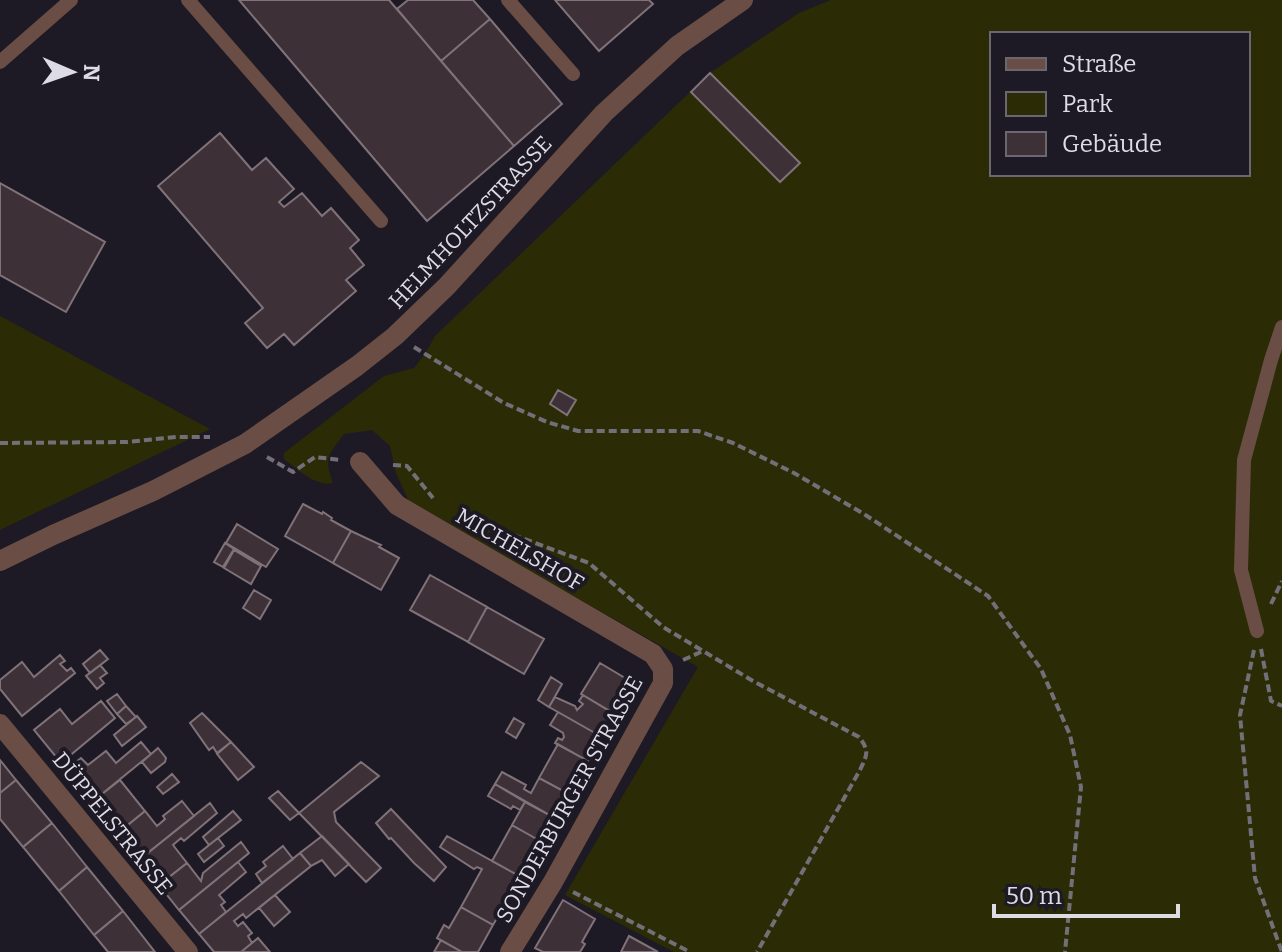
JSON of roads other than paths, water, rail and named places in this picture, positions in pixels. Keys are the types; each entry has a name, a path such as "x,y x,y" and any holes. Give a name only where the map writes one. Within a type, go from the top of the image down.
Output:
{"street":[{"name":"HELMHOLTZSTRASSE","path":"0,561 153,491 245,444 357,366 395,336 447,286 604,113 677,46 743,0"},
{"name":"MICHELSHOF","path":"360,462 397,505 653,654 663,669"},
{"name":"SONDERBURGER STRASSE","path":"510,952 553,882 663,683 663,669"},
{"name":"DÜPPELSTRASSE","path":"0,724 188,952"}],"lane":[{"path":"0,62 71,0"},
{"path":"188,0 381,221"},
{"path":"508,0 573,74"},
{"path":"1257,631 1241,570 1244,460 1282,327"}]}
